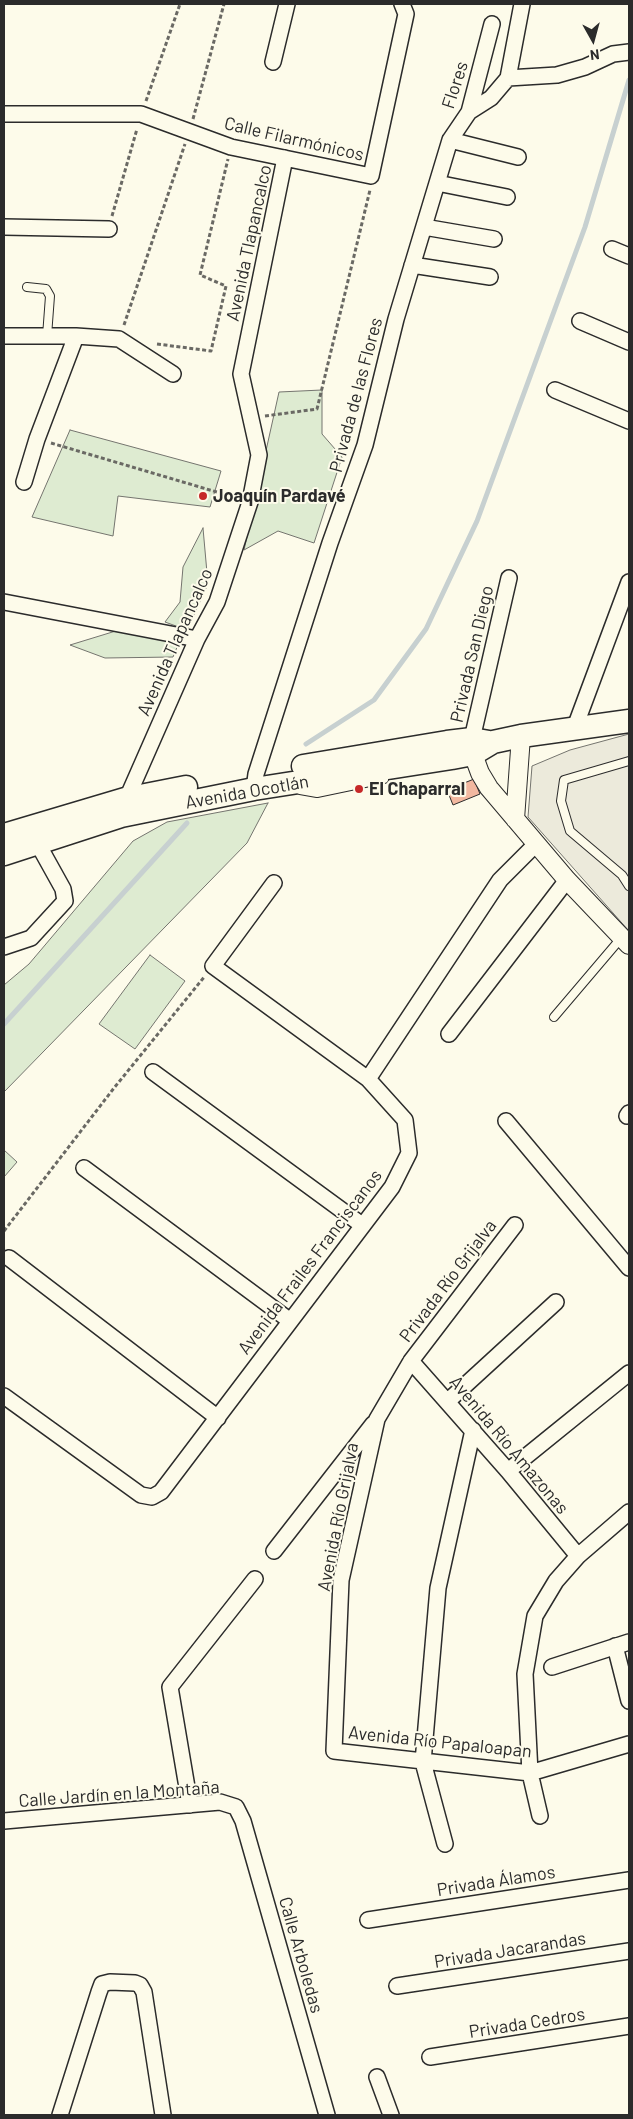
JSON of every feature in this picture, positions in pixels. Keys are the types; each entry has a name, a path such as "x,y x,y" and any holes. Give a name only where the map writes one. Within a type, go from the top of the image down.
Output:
{"main road":[{"name":"Avenida Ocotlán","path":"261,783 416,765 479,745 521,736 629,721"},
{"name":"Avenida Ocotlán","path":"4,854 34,836 123,807 261,783 447,742 479,745"},
{"name":"Avenida Ocotlán","path":"4,835 34,836"}],"street":[{"path":"273,62 287,4"},
{"path":"371,176 406,14 403,4"},
{"path":"469,112 491,98 508,78 522,4"},
{"name":"Flores","path":"437,183 450,140 469,112 492,24"},
{"path":"508,78 557,76 585,67 612,54 629,52"},
{"name":"Calle Filarmónicos","path":"4,114 141,114 190,130 230,147 371,176"},
{"path":"450,140 518,157"},
{"name":"Avenida Tlapancalco","path":"123,807 197,639 226,581 250,502 259,455 241,374 285,158"},
{"path":"437,183 507,197"},
{"name":"Privada de las Flores","path":"261,783 330,543 365,445 396,319 437,183"},
{"path":"424,226 494,239"},
{"path":"4,227 109,229"},
{"path":"612,248 629,256"},
{"path":"412,265 490,277"},
{"path":"580,321 629,342"},
{"path":"4,336 76,336 119,339 173,374"},
{"path":"24,482 37,439 76,336"},
{"path":"555,390 629,421"},
{"name":"Privada San Diego","path":"479,745 508,578"},
{"path":"575,727 629,582"},
{"path":"4,602 197,639"},
{"path":"515,820 521,736"},
{"path":"479,745 480,773 489,788 567,880 626,941"},
{"path":"4,947 31,938 65,901 63,889 34,836"},
{"path":"368,1079 500,880 536,844"},
{"path":"449,1034 567,880"},
{"path":"214,966 274,883"},
{"name":"Avenida Frailes Franciscanos","path":"4,1396 141,1495 152,1497 161,1492 392,1187 409,1153 405,1120 368,1079 214,966"},
{"path":"153,1072 362,1225"},
{"path":"506,1121 629,1268"},
{"path":"84,1168 290,1320"},
{"name":"Privada Río Grijalva","path":"411,1361 515,1225"},
{"path":"9,1258 218,1418"},
{"path":"448,1401 556,1302"},
{"name":"Avenida Río Amazonas","path":"411,1361 473,1430 578,1556"},
{"name":"Avenida Río Grijalva","path":"334,1751 341,1580 377,1419 411,1361"},
{"path":"508,1471 629,1373"},
{"path":"274,1551 377,1419"},
{"path":"444,1844 423,1762 438,1588 473,1430"},
{"path":"540,1816 530,1773 525,1674 535,1616 556,1581 578,1556 629,1512"},
{"path":"190,1805 170,1687 255,1579"},
{"path":"552,1667 622,1644 629,1701"},
{"name":"Avenida Río Papaloapan","path":"334,1751 530,1773 629,1744"},
{"name":"Calle Jardín en la Montaña","path":"4,1821 220,1802 236,1807"},
{"name":"Calle Arboledas","path":"236,1807 243,1821 327,2115"},
{"name":"Privada Álamos","path":"368,1920 629,1880"},
{"name":"Privada Jacarandas","path":"397,1986 629,1951"},
{"path":"60,2115 102,1984 110,1982 134,1983 140,1985 144,1992 163,2115"},
{"name":"Privada Cedros","path":"430,2057 629,2026"},
{"path":"377,2077 391,2115"}],"lane":[{"path":"28,287 46,289 50,296 47,336"},
{"path":"629,761 564,780 561,801 570,831 622,875 629,886"},
{"path":"554,1018 626,941"}],"path":[{"path":"109,229 141,114 180,4"},
{"path":"119,339 190,130 224,4"},
{"path":"155,344 210,352 226,286 200,275 230,147"},
{"path":"252,417 317,410 370,188 371,176"},
{"path":"37,439 250,502"},
{"path":"4,1230 114,1088 214,966"}],"green space":[{"path":"322,390 322,434 342,457 314,543 278,531 244,550 279,392"},
{"path":"70,430 221,471 210,507 118,496 113,536 32,517"},
{"path":"203,528 208,584 187,630 165,622 180,602 183,567"},
{"path":"119,630 180,640 173,657 105,658 70,645"},
{"path":"268,803 247,843 4,1092 4,985 29,964 133,841 167,822"},
{"path":"150,955 185,981 135,1049 99,1024"},
{"path":"4,1150 17,1162 4,1177"}],"shaded area":[{"path":"629,734 629,931 528,817 532,766 570,750"}],"building":[{"path":"474,779 480,794 453,805 447,790"}],"waterway":[{"path":"306,744 374,700 426,629 477,521 585,227 629,80"},
{"path":"4,1024 187,823"}],"place":[{"name":"Joaquín Pardavé","path":"203,496"},
{"name":"El Chaparral","path":"359,789"}]}
